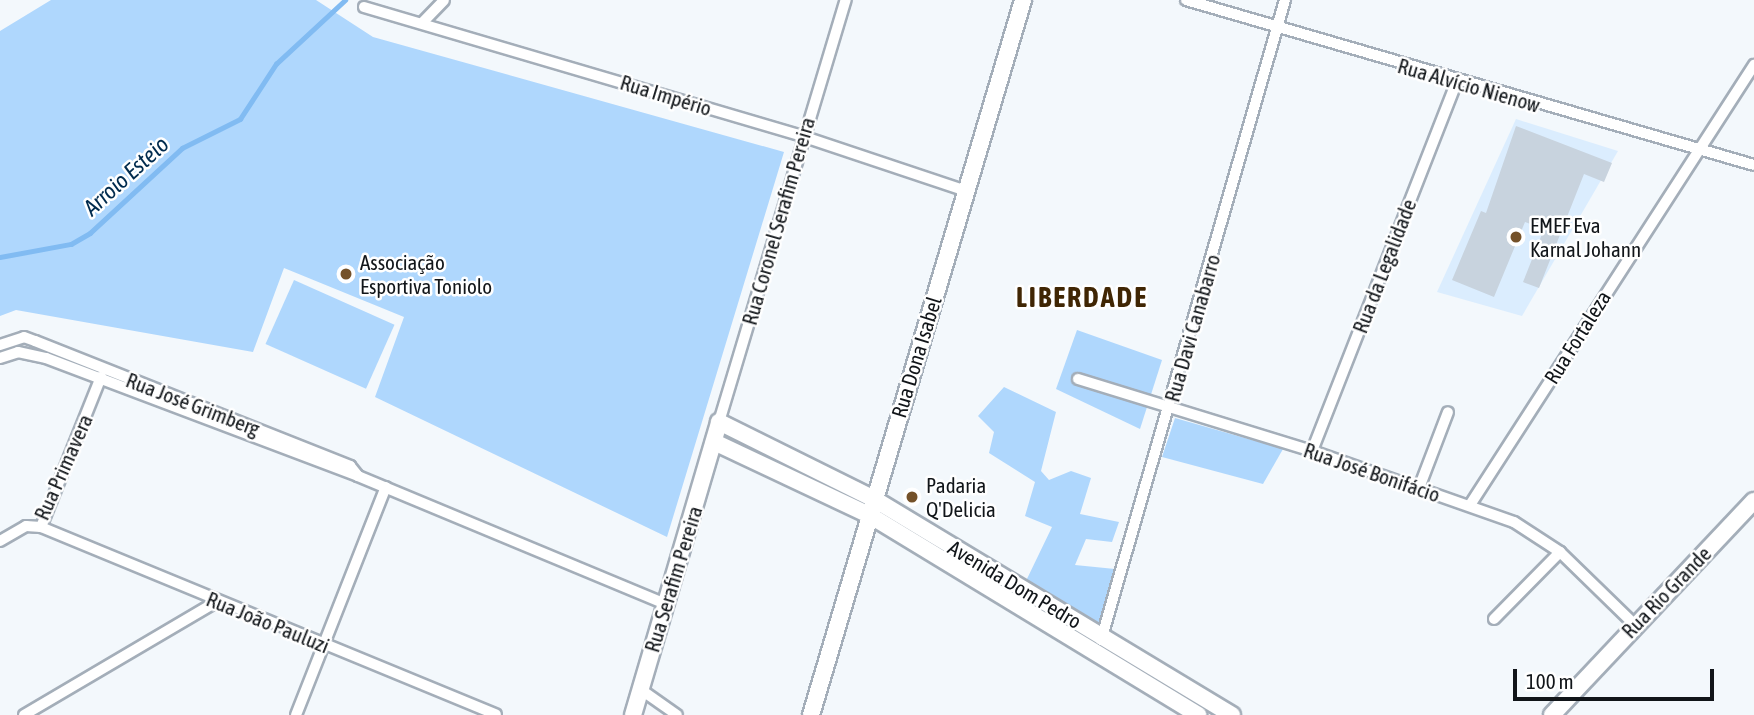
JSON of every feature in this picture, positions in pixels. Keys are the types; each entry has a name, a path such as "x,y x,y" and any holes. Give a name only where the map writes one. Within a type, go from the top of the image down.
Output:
{"street":[{"path":"423,22 444,0"},
{"name":"Rua Coronel Serafim Pereira","path":"714,442 802,136 846,0"},
{"name":"Rua Dona Isabel","path":"811,715 1023,0"},
{"name":"Rua Alvício Nienow","path":"1186,0 1695,151 1754,165"},
{"name":"Rua Davi Canabarro","path":"1096,655 1285,0"},
{"name":"Rua Império","path":"364,6 802,136 966,191"},
{"name":"Rua Fortaleza","path":"1470,505 1695,151 1754,65"},
{"name":"Rua da Legalidade","path":"1312,451 1457,81"},
{"name":"Rua José Grimberg","path":"0,345 24,337 350,466 358,476"},
{"name":"Rua José Grimberg","path":"0,358 28,352 100,382 386,487 665,604"},
{"name":"Rua Primavera","path":"0,541 26,526 41,527 104,369"},
{"name":"Rua José Bonifácio","path":"1078,379 1168,410 1312,451 1514,522 1560,552 1634,624"},
{"path":"1419,488 1448,412"},
{"name":"Avenida Dom Pedro","path":"719,422 874,499 1232,715"},
{"name":"Avenida Dom Pedro","path":"714,442 871,516 981,586 1197,714"},
{"name":"Rua Serafim Pereira","path":"633,715 714,442"},
{"path":"296,715 386,487"},
{"name":"Rua Rio Grande","path":"1552,715 1634,624 1754,501"},
{"name":"Rua João Pauluzi","path":"41,527 216,602 496,715"},
{"path":"924,550 933,535"},
{"path":"1494,619 1560,552"},
{"path":"981,586 990,569"},
{"path":"24,715 216,602"},
{"path":"1039,620 1048,604"},
{"path":"1139,679 1147,663"},
{"path":"640,689 677,715"},
{"path":"1197,714 1204,698"}],"shaded area":[{"path":"51,0 316,0 373,37 784,152 667,537 375,397 404,317 284,268 253,352 16,310 0,316 0,31"},
{"name":"EMEF Eva Karnal Johann","path":"1516,119 1618,151 1522,316 1437,292"},
{"path":"294,280 394,325 366,389 266,344"},
{"path":"1077,330 1162,360 1140,429 1056,389"},
{"path":"1004,387 1056,412 1041,471 1049,480 1071,471 1091,478 1080,514 1119,522 1112,542 1086,539 1075,565 1115,569 1097,633 1025,583 1052,527 1025,516 1035,482 989,453 994,432 978,416"},
{"path":"1175,418 1283,449 1263,484 1162,457"}],"building":[{"name":"EMEF Eva Karnal Johann","path":"1516,126 1612,163 1604,182 1584,174 1539,288 1523,282 1544,229 1525,222 1494,297 1452,280 1481,211 1486,213"}],"waterway":[{"name":"Arroio Esteio","path":"0,257 71,244 90,233 182,148 240,119 276,64 345,0"}],"place":[{"name":"EMEF Eva Karnal Johann","path":"1516,237"},
{"name":"Associação Esportiva Toniolo","path":"346,274"},
{"name":"Padaria Q'Delicia","path":"912,497"}],"district":[{"name":"LIBERDADE","path":"1082,297"}]}
